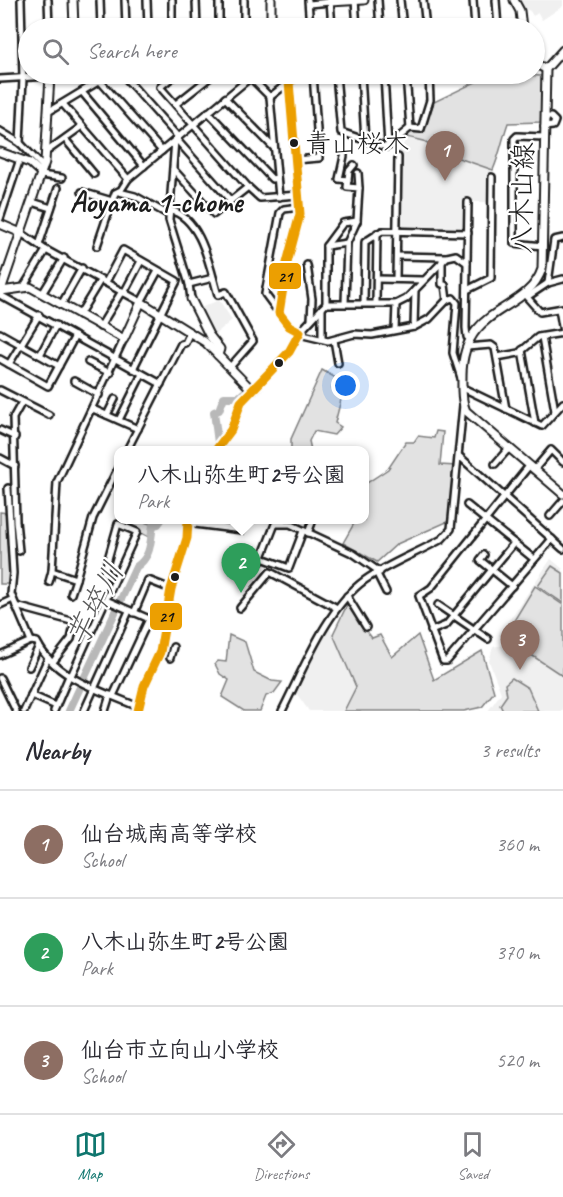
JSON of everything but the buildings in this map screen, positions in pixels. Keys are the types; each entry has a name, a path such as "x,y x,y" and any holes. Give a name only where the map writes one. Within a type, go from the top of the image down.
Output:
{"street":[{"path":"21,0 21,18"},
{"path":"48,0 49,18"},
{"path":"73,0 74,18"},
{"path":"100,0 101,18"},
{"path":"125,0 126,18"},
{"path":"147,0 148,18"},
{"path":"172,0 172,18"},
{"path":"196,0 197,18"},
{"path":"219,0 219,18"},
{"path":"244,0 244,18"},
{"path":"271,0 271,18"},
{"path":"355,0 356,18"},
{"path":"310,18 309,2 364,0"},
{"path":"378,0 379,18"},
{"path":"400,0 402,18"},
{"path":"423,0 425,18"},
{"path":"473,0 474,18"},
{"path":"496,0 497,18"},
{"path":"514,0 521,18"},
{"path":"330,1 331,18"},
{"path":"545,73 563,50"},
{"name":"八木山線","path":"463,405 462,379 470,339 485,321 525,295 539,277 543,246 545,73"},
{"path":"0,80 18,78"},
{"path":"20,143 22,84"},
{"path":"0,293 42,172 46,152 50,84"},
{"path":"48,112 95,84"},
{"path":"103,84 162,151"},
{"path":"130,84 231,201"},
{"path":"164,84 160,87 260,198 298,195"},
{"path":"176,104 201,84"},
{"path":"97,246 115,193 119,192 128,179 240,84"},
{"path":"258,84 270,97 279,197"},
{"path":"270,97 286,84"},
{"path":"279,313 287,263 300,214 289,84"},
{"path":"295,160 319,158 314,84"},
{"path":"337,84 341,132 388,146"},
{"path":"362,84 365,141"},
{"path":"385,84 388,146"},
{"path":"407,84 410,128"},
{"path":"388,146 410,128 421,129 430,100 429,84"},
{"path":"82,92 144,166"},
{"path":"225,98 274,148"},
{"path":"63,104 128,179"},
{"path":"208,112 272,179 277,178"},
{"path":"46,152 82,126"},
{"path":"0,131 20,143 42,172"},
{"path":"543,246 514,243 514,139 517,136 544,137"},
{"path":"65,139 94,174"},
{"path":"176,139 169,213 191,299 209,335 220,349 218,355"},
{"path":"0,152 20,159 42,172 62,178"},
{"path":"344,156 339,179 348,180"},
{"path":"396,279 398,158"},
{"path":"0,219 20,159"},
{"path":"354,165 349,171 347,187 358,188"},
{"path":"173,169 214,214 248,187"},
{"path":"345,303 347,243 357,221 358,173"},
{"path":"467,290 491,278 492,177"},
{"path":"39,245 58,188"},
{"path":"82,192 112,201"},
{"path":"119,192 135,196 169,213 176,212 201,238 218,294 226,292 253,341 230,367"},
{"path":"32,202 51,208"},
{"path":"468,202 467,337 470,339"},
{"path":"299,207 284,209 280,213 265,294 289,326 300,333 322,339 334,340 354,334 372,335 414,327 429,319 447,300 453,298 457,303 453,353 462,379"},
{"path":"322,339 326,246 343,223 357,221"},
{"path":"0,224 21,232 46,250 82,268 190,332 205,342 253,391"},
{"path":"364,303 365,242 377,233 397,231 468,233"},
{"path":"376,303 377,233"},
{"path":"548,283 554,240 563,238"},
{"path":"326,246 347,243"},
{"path":"24,286 46,250"},
{"path":"79,315 123,250 177,281 134,369"},
{"path":"397,256 445,258 456,255 466,263"},
{"path":"42,294 64,258"},
{"path":"219,446 231,430 241,402 289,352 300,333 324,306 345,303 396,304 415,290 445,258"},
{"path":"445,258 442,284 445,285 447,300"},
{"path":"100,327 141,261"},
{"path":"307,265 312,299 311,320"},
{"path":"61,305 82,268"},
{"path":"49,582 52,571 57,483 141,302 158,271"},
{"path":"189,284 213,278"},
{"path":"377,279 423,280"},
{"path":"497,357 519,353 542,337 563,333 561,309 540,312 525,295 548,283 563,279"},
{"path":"0,293 24,286 124,339"},
{"path":"414,327 415,290"},
{"path":"0,293 161,384"},
{"path":"395,330 396,304"},
{"path":"9,364 39,315"},
{"path":"40,355 56,325"},
{"path":"129,446 181,344 185,343 190,332"},
{"path":"0,333 59,366"},
{"path":"0,359 48,386 75,336"},
{"path":"542,337 555,411"},
{"path":"334,340 338,363"},
{"path":"467,347 491,345 495,348 506,409"},
{"path":"522,350 535,423"},
{"path":"88,362 110,373"},
{"path":"119,420 142,374"},
{"path":"74,381 99,395"},
{"path":"463,388 543,425 563,403"},
{"path":"0,390 49,415"},
{"path":"107,415 115,399"},
{"path":"19,551 13,418 22,402"},
{"path":"463,405 469,414 563,494"},
{"path":"282,711 337,608 347,596 378,573 448,535 452,525 463,405"},
{"path":"93,409 138,429"},
{"path":"0,430 15,437"},
{"path":"495,464 509,448"},
{"path":"552,539 476,630 447,661 443,660 419,596 431,588 505,497 551,450 563,462"},
{"path":"459,456 563,549"},
{"path":"0,458 15,466"},
{"path":"71,594 93,518 114,476"},
{"path":"0,484 15,491"},
{"path":"8,488 13,599 32,641"},
{"path":"0,496 9,498"},
{"path":"550,516 563,501"},
{"path":"467,505 534,559"},
{"path":"31,695 55,709 106,600 137,532 118,524 104,573 115,580"},
{"path":"0,655 32,641 37,642 50,660 70,676 138,709 144,686 160,652 171,589 188,538 188,524"},
{"path":"202,524 242,530"},
{"path":"310,524 306,532 289,568 261,560 275,524 290,524 306,532 354,554 378,573 386,592"},
{"path":"431,631 446,625 463,599 514,543"},
{"path":"484,555 480,560 512,586"},
{"path":"52,571 76,579"},
{"path":"240,608 270,572 337,608"},
{"path":"84,711 93,687 148,580 171,589"},
{"path":"469,582 476,587"},
{"path":"347,596 366,627"},
{"path":"0,605 13,599"},
{"path":"106,600 163,625"},
{"path":"438,605 488,639"},
{"path":"16,606 75,622 71,639 50,660 24,711"},
{"path":"105,711 149,619"},
{"path":"29,667 39,646"},
{"path":"160,652 171,657 173,647"},
{"path":"0,678 16,711"}],"shaded area":[{"path":"518,0 563,0 563,6 545,18 541,18 538,13 533,16 530,11 523,8"},
{"path":"472,84 543,84 541,122 508,123 493,170 447,154 424,141 407,137 410,130 423,131 434,102"},
{"path":"418,136 491,161 491,202 467,202 467,228 398,227 399,151 408,137"},
{"path":"219,300 232,320 213,336 198,309"},
{"path":"322,370 336,378 332,388 344,388 335,423 341,427 334,435 314,431 309,441 310,446 291,446 291,439"},
{"path":"436,431 443,432 440,465 456,466 449,521 397,544 377,562 343,543 354,524 369,524 369,482 388,469 406,442 414,442 418,436 434,438"},
{"path":"0,512 8,513 9,584 0,584"},
{"path":"123,524 150,524 149,537"},
{"path":"551,559 563,569 563,711 488,711 501,693 489,661 493,647 504,645 509,648 513,645 499,635"},
{"path":"552,566 563,573 563,603 538,586"},
{"path":"535,586 563,605 563,676 504,637"},
{"path":"347,605 372,638 380,635 392,657 418,635 434,680 482,651 494,692 482,707 464,711 344,711 356,687 333,634"},
{"path":"330,628 355,687 343,711 309,711 294,690"},
{"path":"229,635 245,642 254,672 272,681 282,682 274,693 266,696 260,711 244,711 222,697 229,680 220,674 215,664 218,661 226,662"},
{"path":"512,678 528,688 538,711 503,711 500,705 507,695 505,684"}],"waterway":[{"name":"芋埣川","path":"218,443 214,412 219,410 224,397 239,397 246,391"},
{"name":"芋埣川","path":"69,711 136,567 148,553 153,525 158,524"}],"transit line":[{"name":"21","path":"219,446 231,430 241,402 289,352 300,332 289,326 279,313 287,263 300,214 289,84"},
{"name":"21","path":"138,711 144,686 160,652 171,589 187,538 188,524"}],"place":[{"name":"青山桜木","path":"294,143"},
{"name":"仙台城南高等学校","path":"445,181"},
{"name":"八木山弥生町2号公園","path":"241,593"},
{"name":"仙台市立向山小学校","path":"520,670"}],"district":[{"name":"Aoyama 1-chome","path":"156,202"}]}
